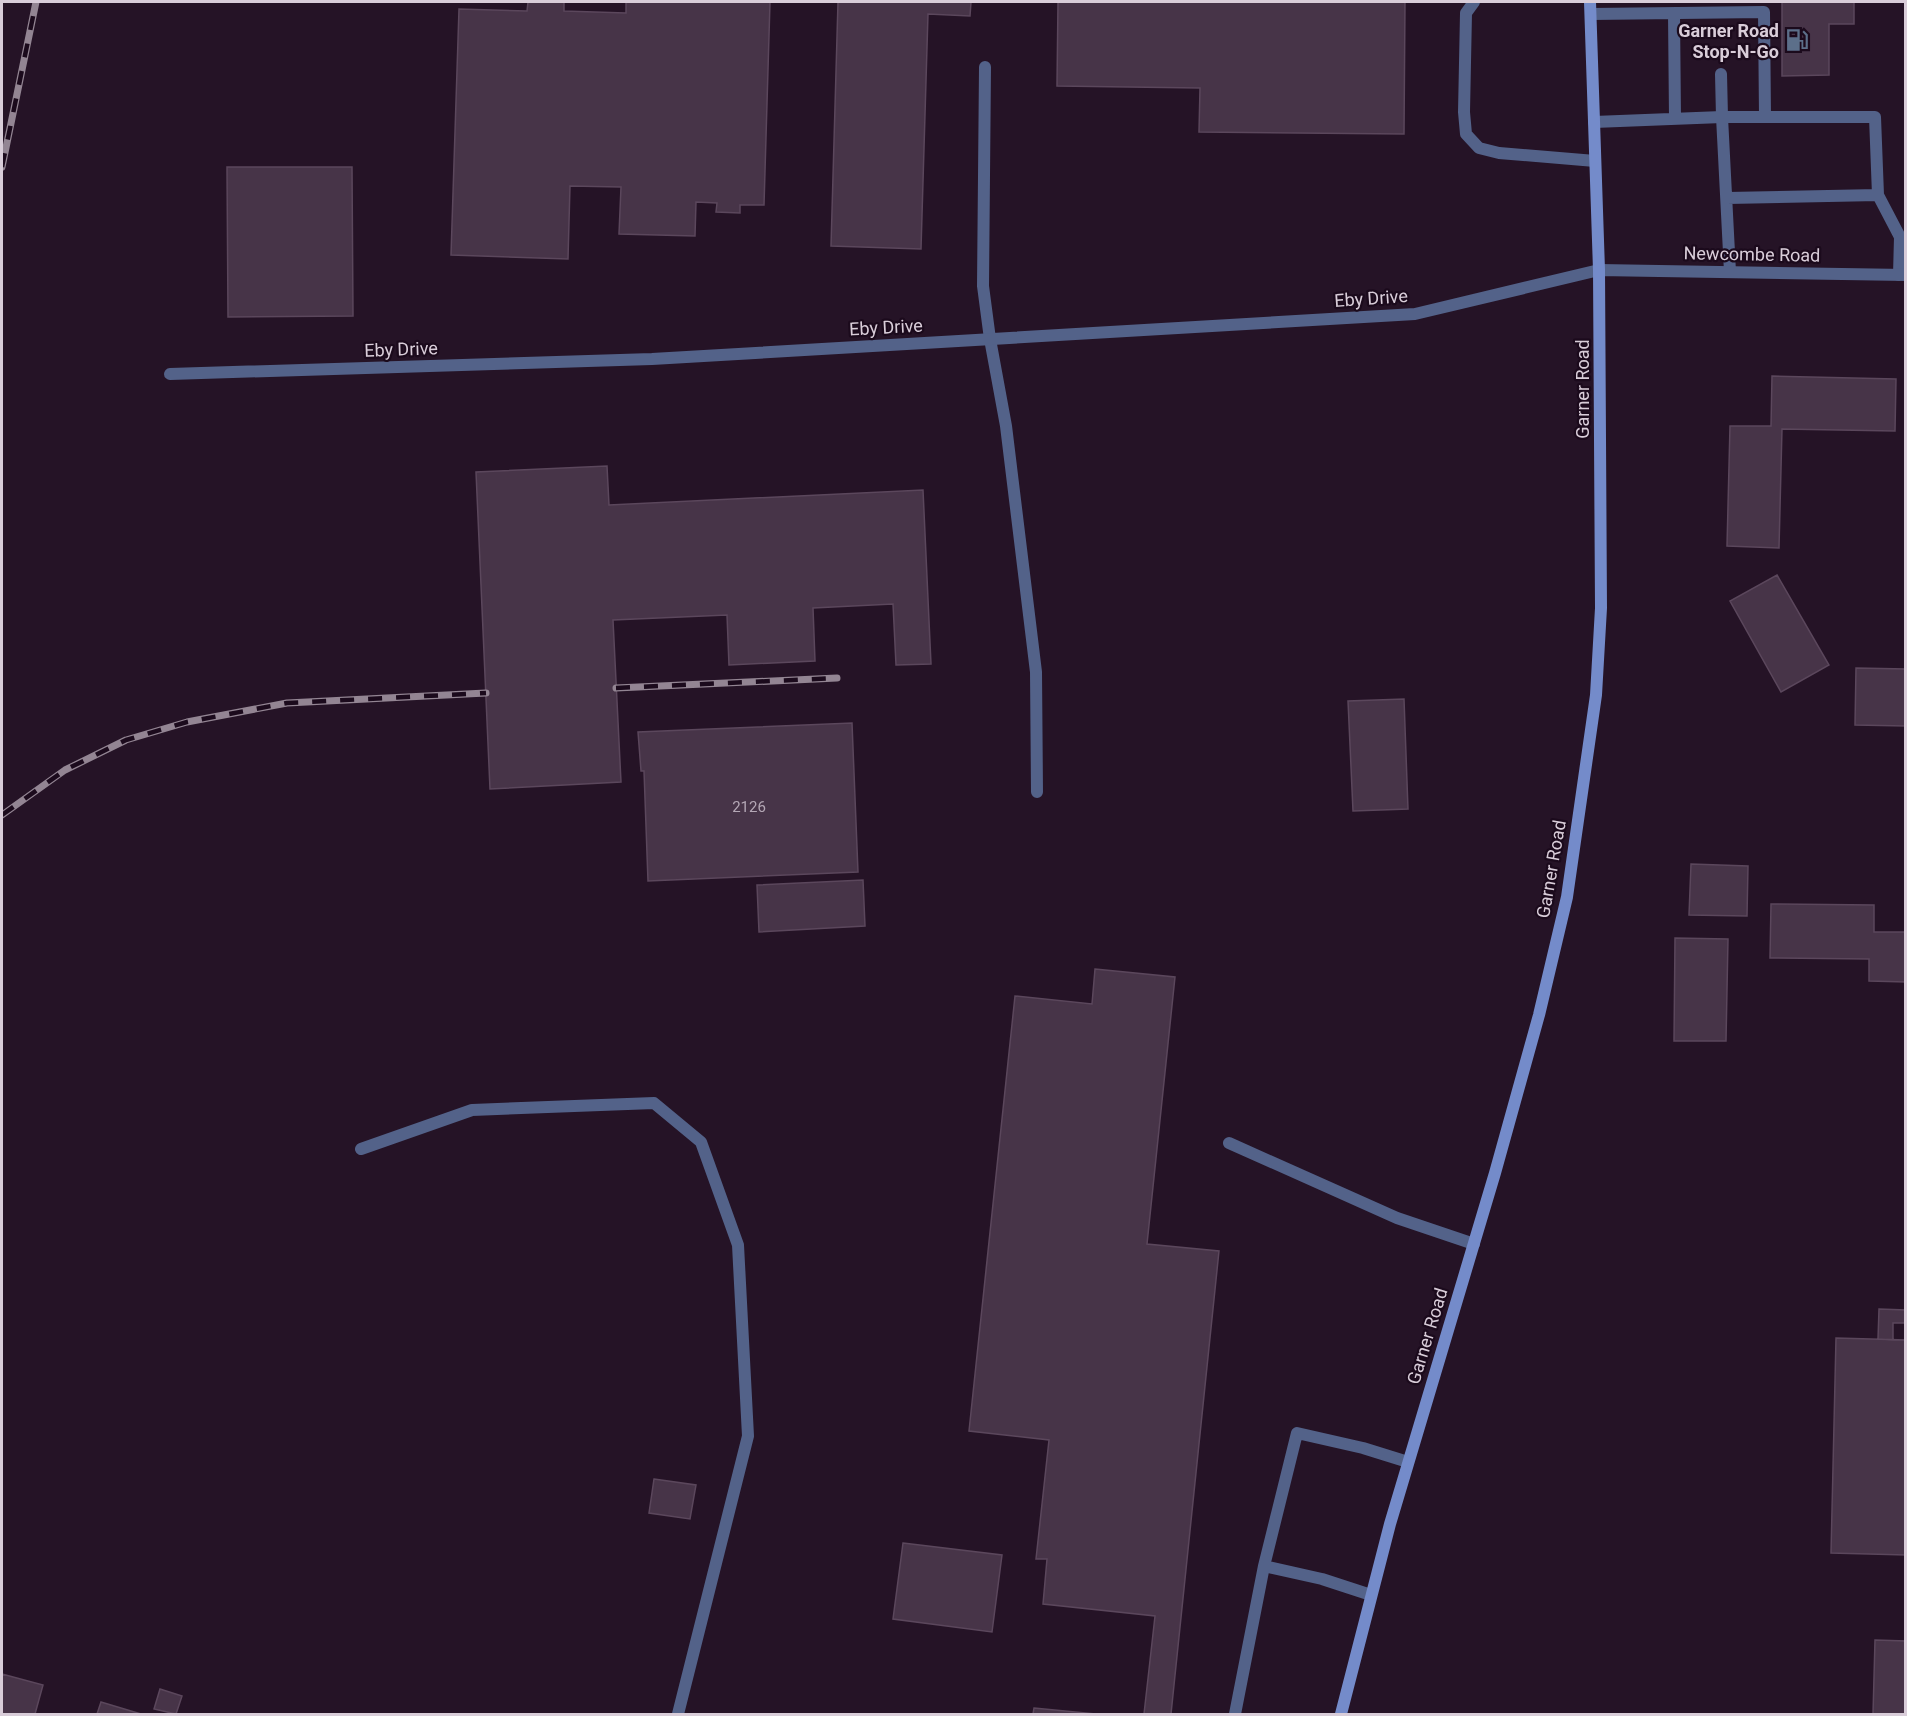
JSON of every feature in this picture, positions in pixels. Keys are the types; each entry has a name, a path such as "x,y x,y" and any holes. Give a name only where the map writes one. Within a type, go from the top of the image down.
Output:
{"main road":[{"name":"Garner Road","path":"1341,1714 1408,1462 1474,1244 1539,1015 1567,897 1596,695 1601,608 1599,270 1590,8"}],"street":[{"path":"1474,2 1466,13 1464,112 1466,134 1479,148 1499,153 1595,161"},
{"path":"1590,8 1720,19 1764,12 1765,117"},
{"path":"1674,14 1675,119"},
{"path":"985,67 983,286 1006,426 1036,672 1037,792"},
{"path":"1721,74 1730,272"},
{"path":"1594,122 1722,117 1875,117 1878,195 1900,237 1902,275"},
{"path":"1727,198 1878,195"},
{"name":"Eby Drive","path":"170,374 652,359 1415,314 1599,270"},
{"name":"Newcombe Road","path":"1599,270 1902,275"},
{"path":"361,1149 472,1110 654,1103 701,1142 738,1245 748,1436 678,1714"},
{"path":"1229,1143 1397,1218 1474,1244"},
{"path":"1235,1714 1264,1566 1297,1432 1408,1462"},
{"path":"1264,1566 1322,1579 1371,1595"}],"building":[{"path":"528,2 564,2 564,11 626,13 626,2 770,2 764,205 740,205 740,213 716,212 717,203 696,202 695,236 619,234 621,187 570,186 568,259 451,255 459,9 527,11"},
{"path":"838,2 971,2 970,16 928,14 921,249 831,246"},
{"path":"1058,2 1405,2 1404,134 1199,132 1200,88 1057,86"},
{"path":"1782,2 1854,2 1854,24 1829,24 1829,75 1782,76"},
{"path":"227,167 352,167 353,316 228,317"},
{"path":"1772,376 1896,379 1895,431 1782,429 1779,548 1727,546 1730,426 1771,426"},
{"path":"607,466 609,505 923,490 931,664 896,665 893,604 813,608 815,661 729,665 727,615 613,620 621,782 490,789 476,472"},
{"path":"1777,575 1829,665 1781,692 1730,601"},
{"path":"1856,668 1906,669 1906,726 1855,725"},
{"path":"1404,699 1408,809 1353,811 1348,701"},
{"path":"852,723 858,872 648,881 644,771 641,771 638,732"},
{"path":"1691,864 1748,866 1747,916 1689,915"},
{"path":"863,880 865,926 759,932 757,885"},
{"path":"1771,904 1874,905 1874,932 1906,932 1906,982 1869,981 1869,959 1770,958"},
{"path":"1675,938 1728,939 1726,1041 1674,1041"},
{"path":"1095,969 1175,977 1147,1244 1219,1251 1171,1714 1144,1714 1155,1616 1043,1604 1047,1559 1036,1559 1049,1440 969,1431 1015,996 1092,1004"},
{"path":"1879,1309 1906,1310 1906,1323 1893,1323 1893,1340 1878,1339"},
{"path":"1836,1338 1906,1340 1906,1555 1831,1553"},
{"path":"654,1479 696,1485 690,1519 649,1513"},
{"path":"903,1543 1002,1555 992,1632 893,1619"},
{"path":"1875,1640 1906,1641 1906,1714 1873,1714"},
{"path":"2,1674 43,1685 35,1714 2,1714"},
{"path":"160,1689 182,1696 176,1714 154,1709"},
{"path":"101,1702 141,1714 97,1714"},
{"path":"1034,1708 1096,1714 1033,1714"}],"railway":[{"path":"2,167 36,2"},
{"path":"616,688 837,678"},
{"path":"2,815 65,770 126,740 187,722 287,703 486,693"}],"place":[{"name":"Garner Road Stop-N-Go","path":"1797,40"}]}
